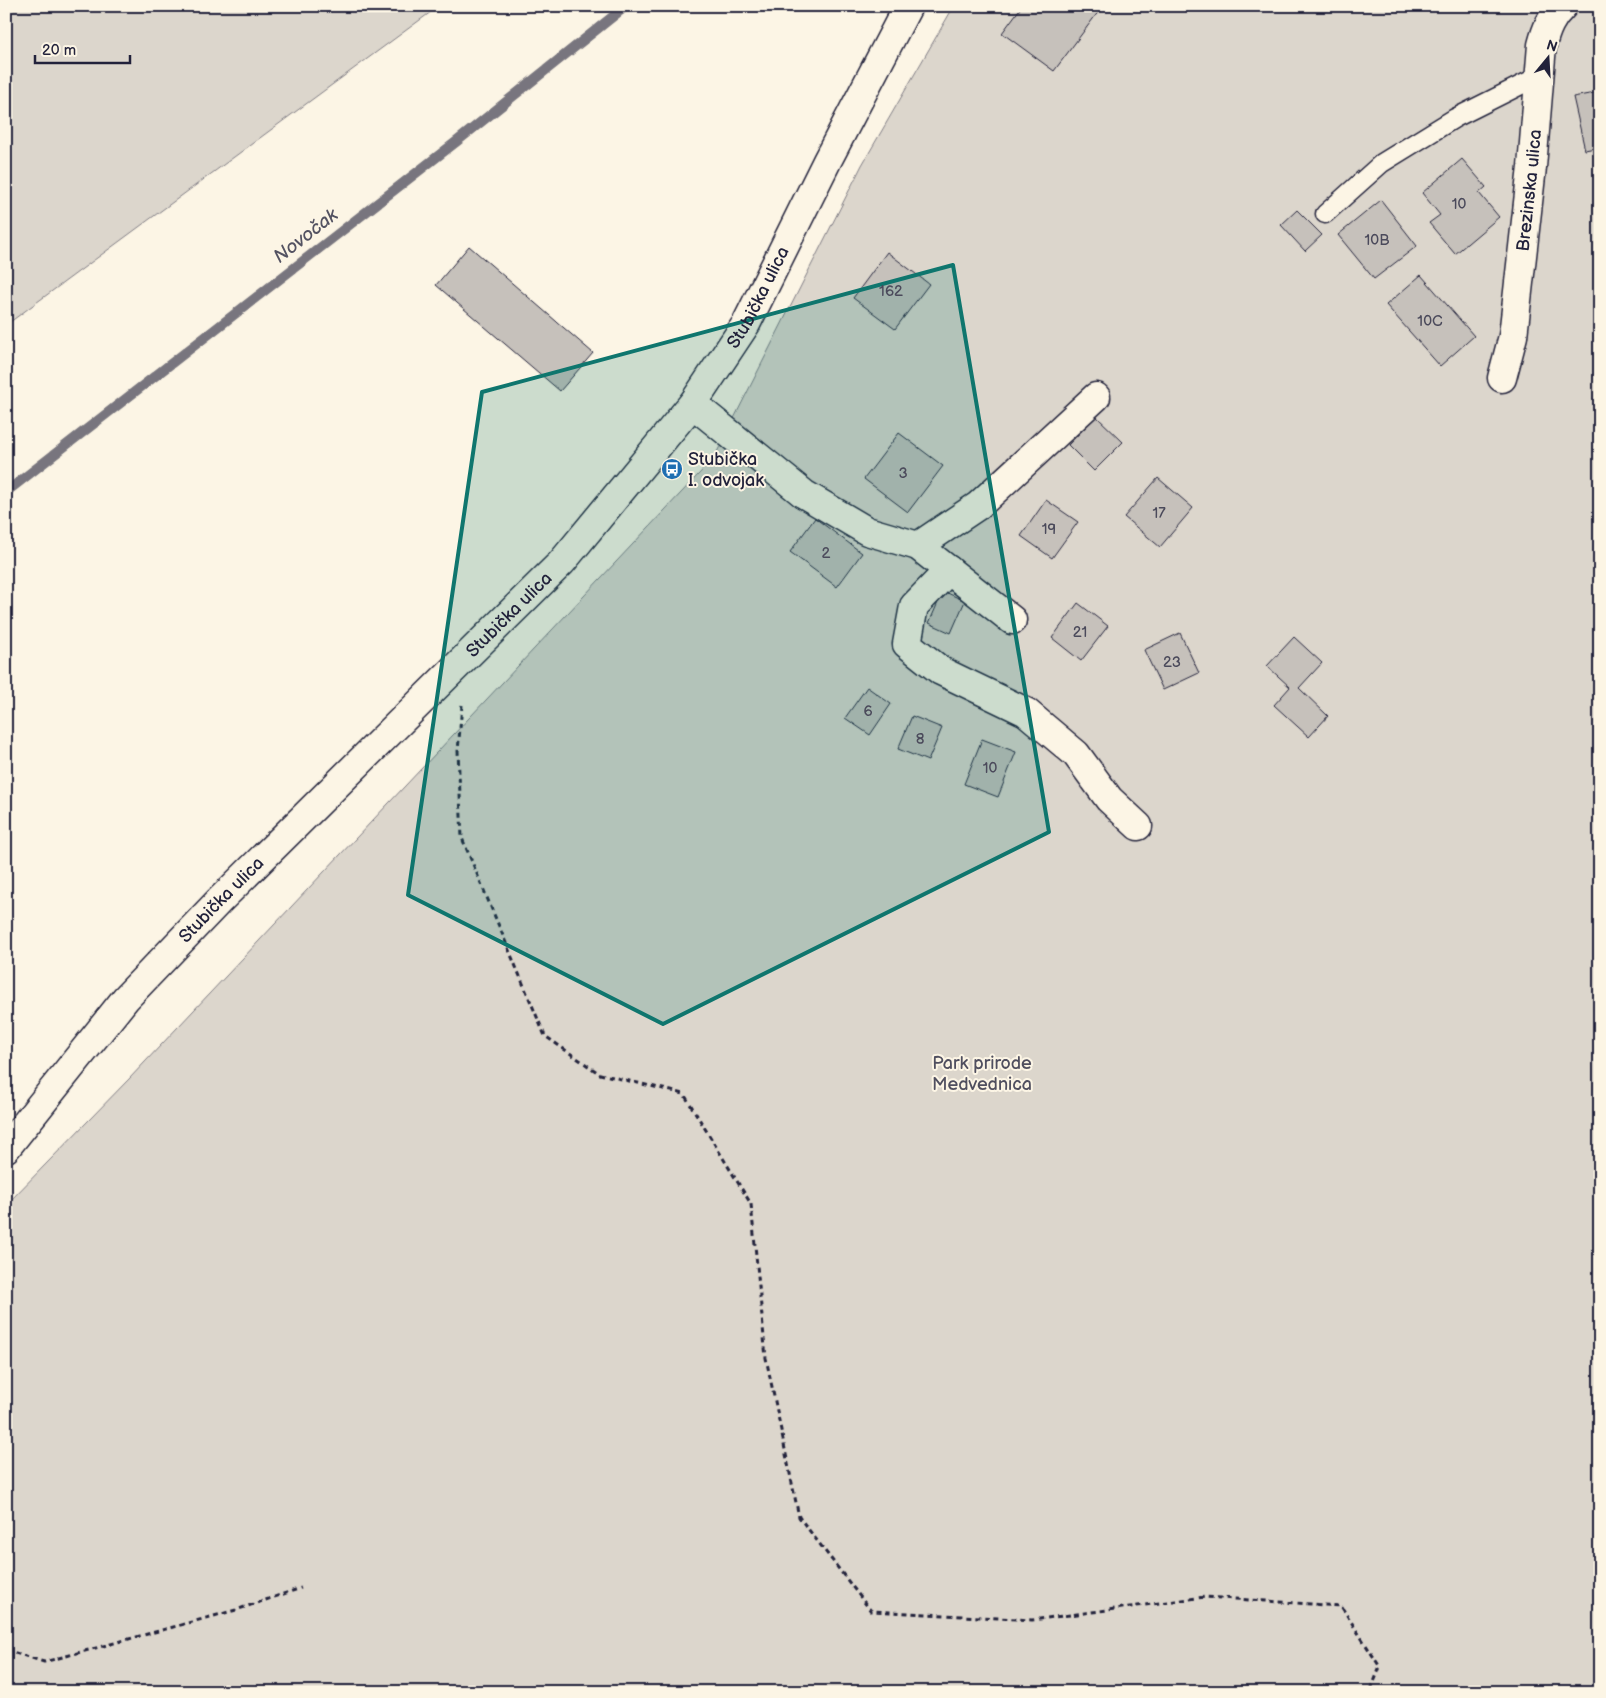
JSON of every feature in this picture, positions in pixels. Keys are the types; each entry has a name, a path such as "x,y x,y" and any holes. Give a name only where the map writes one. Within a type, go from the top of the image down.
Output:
{"main road":[{"name":"Stubička ulica","path":"6,1148 126,998 219,901 562,562 694,402 746,324 827,161 908,6"},
{"name":"Brezinska ulica","path":"1502,378 1514,336 1532,167 1542,46 1554,14 1563,6"},
{"path":"918,546 979,505 1096,397"},
{"path":"694,402 704,413 804,494 867,531 918,546 1012,620"},
{"path":"949,570 914,606 907,644 942,671 1026,712 1076,754 1109,799 1138,826"}],"lane":[{"path":"1325,214 1382,163 1455,118 1540,76"}],"path":[{"path":"462,704 458,752 462,838 545,1036 600,1074 684,1094 751,1204 766,1358 800,1517 871,1611 1032,1620 1205,1597 1341,1606 1380,1667 1370,1692"},
{"path":"6,1650 44,1662 236,1610 301,1588"}],"highlighted area":[{"path":"953,265 1049,832 663,1024 408,895 482,392"}],"green space":[{"path":"6,6 439,6 6,325"},
{"name":"Park prirode Medvednica","path":"954,6 1600,6 1600,1692 6,1692 6,1205 129,1079 714,458 862,165"}],"building":[{"path":"1022,6 1093,6 1099,11 1054,71 1002,33"},
{"path":"1600,92 1600,147 1585,150 1573,97"},
{"path":"1462,159 1486,187 1479,193 1499,217 1455,254 1429,223 1440,215 1422,193"},
{"path":"1381,200 1417,246 1374,279 1338,235"},
{"path":"1297,210 1322,235 1305,251 1281,225"},
{"path":"469,246 593,353 560,391 436,285"},
{"path":"887,252 929,284 895,329 853,298"},
{"path":"1421,275 1474,336 1440,366 1386,305"},
{"path":"1096,416 1123,442 1094,471 1068,445"},
{"path":"899,433 943,466 908,512 864,479"},
{"path":"1158,478 1193,508 1160,547 1124,517"},
{"path":"1046,500 1078,522 1052,558 1021,536"},
{"path":"815,518 862,553 837,587 790,552"},
{"path":"943,591 965,601 951,633 929,623"},
{"path":"1078,603 1108,626 1081,661 1052,638"},
{"path":"1180,633 1199,673 1163,690 1144,650"},
{"path":"1294,637 1322,663 1299,688 1328,716 1309,737 1274,705 1290,687 1267,666"},
{"path":"867,687 891,704 870,735 845,718"},
{"path":"912,716 942,728 928,761 898,749"},
{"path":"982,739 1016,752 998,797 964,784"}],"waterway":[{"name":"Novočak","path":"6,492 456,142 626,6"}],"place":[{"name":"Stubička I. odvojak","path":"672,469"}]}
